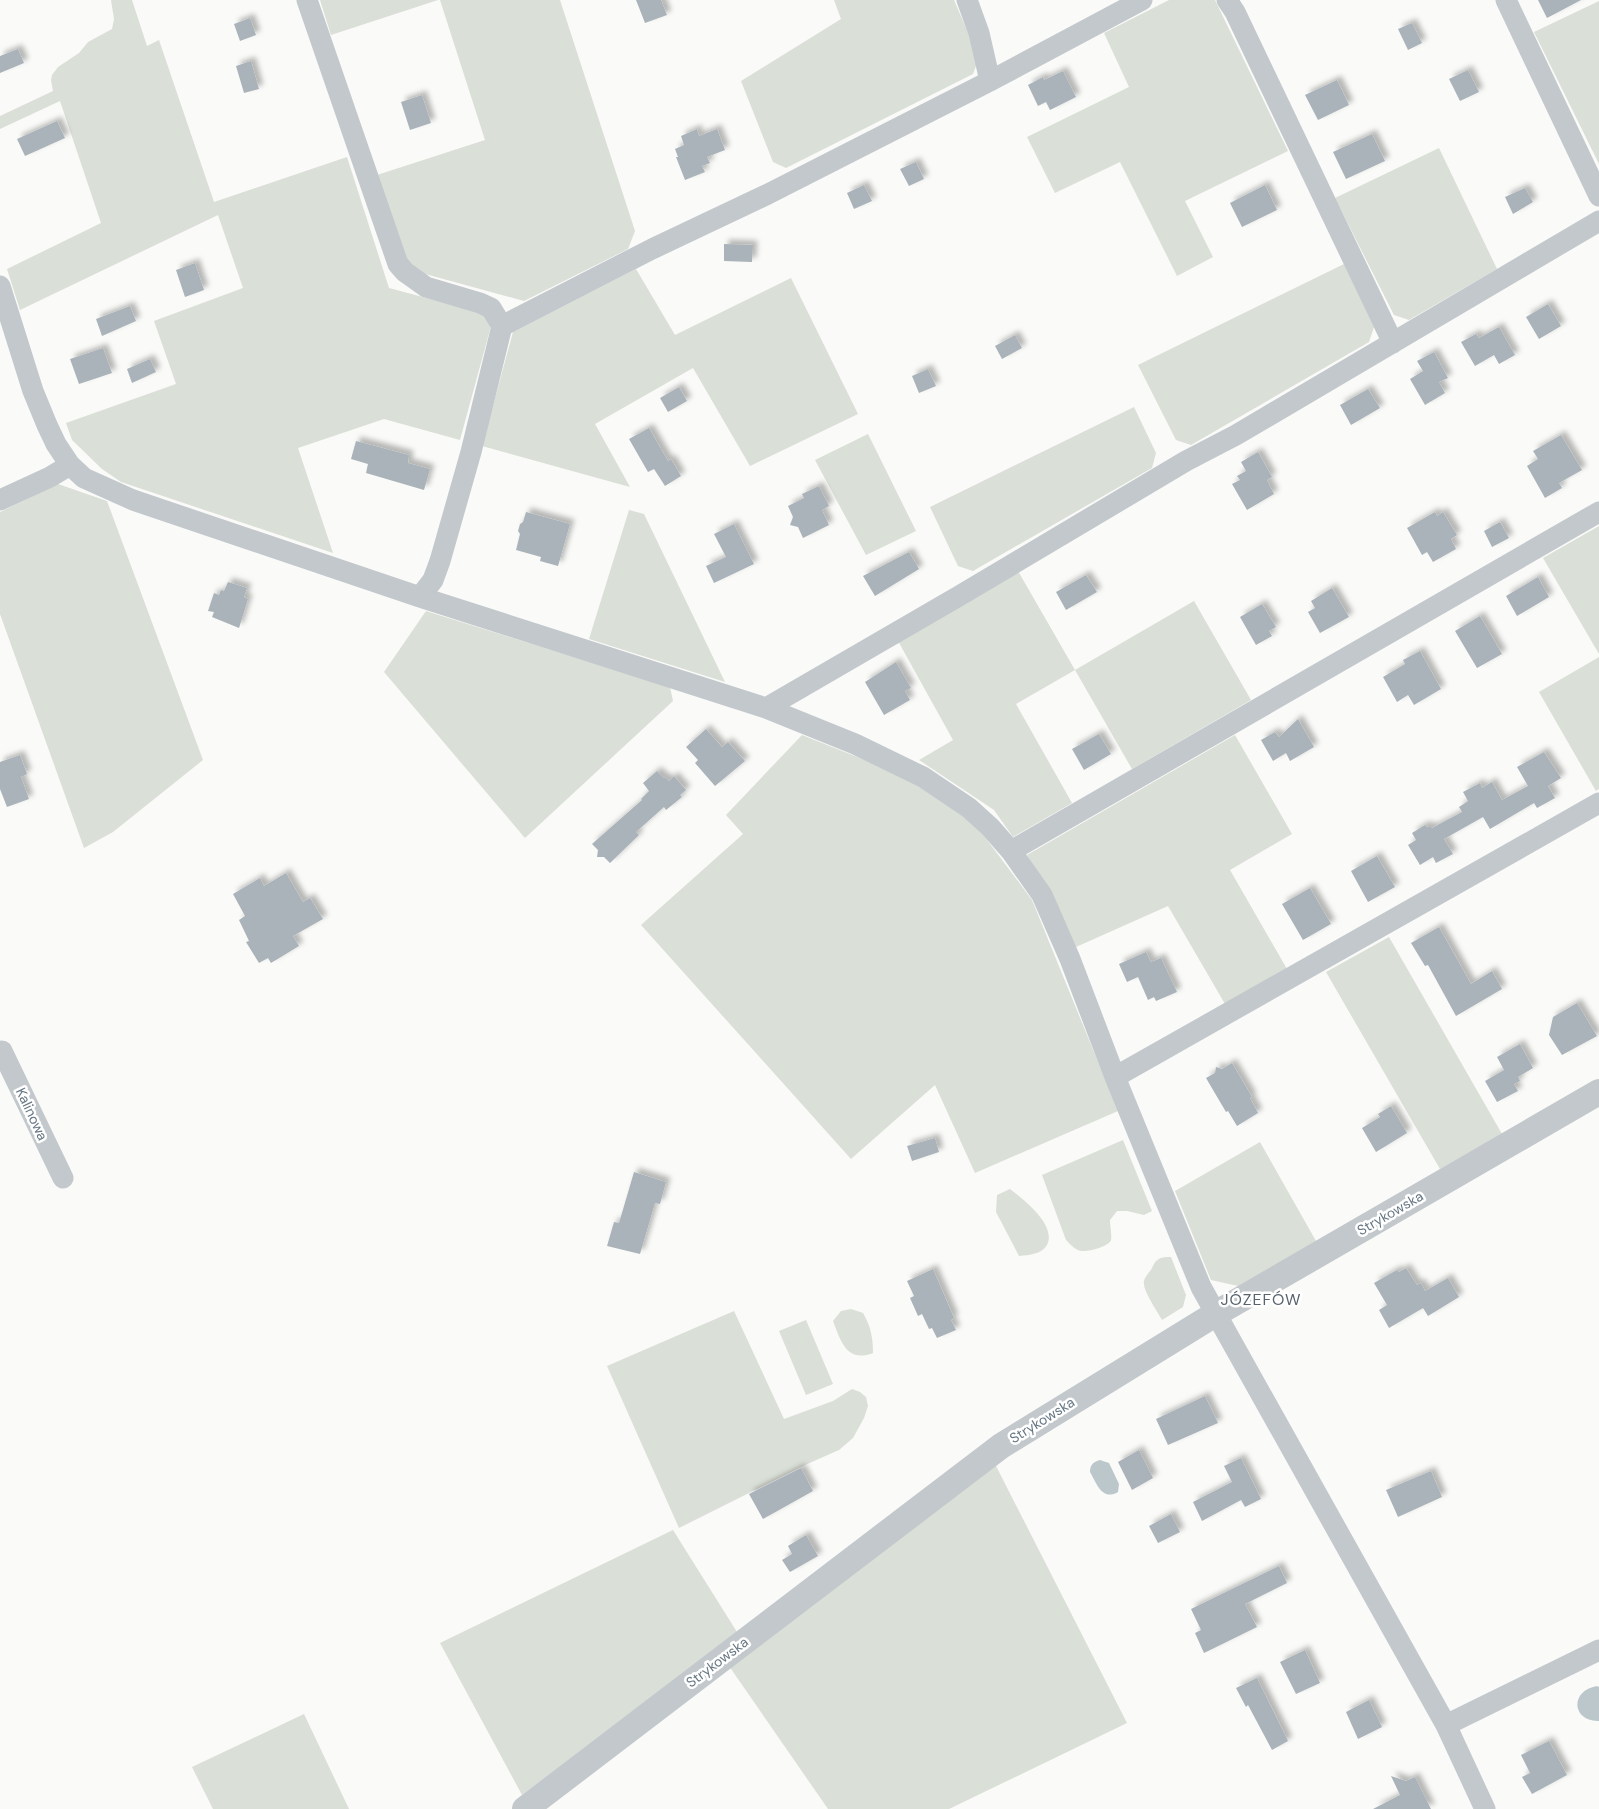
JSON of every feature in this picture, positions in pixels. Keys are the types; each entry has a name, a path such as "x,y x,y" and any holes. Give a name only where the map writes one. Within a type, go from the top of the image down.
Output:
{"street":[{"path":"307,0 398,264 405,272 426,287 491,308 502,326 471,452 440,561 433,580 420,597"},
{"path":"967,0 979,33 990,81"},
{"path":"502,326 652,249 768,194 990,81 1142,0"},
{"path":"1227,0 1235,12 1393,343"},
{"path":"1506,0 1599,196"},
{"path":"766,708 1186,462 1236,435 1599,221"},
{"path":"0,286 33,391 56,444 70,465 84,478 133,500 420,597 766,708 855,744 923,777 969,808 990,827 1011,850 1042,895 1070,959 1115,1077 1201,1287 1446,1725 1485,1809"},
{"path":"0,500 50,477 70,465"},
{"path":"1011,850 1599,512"},
{"path":"1115,1077 1599,803"},
{"name":"Kalinowa","path":"0,1052 2,1052 63,1178"},
{"name":"Strykowska","path":"525,1809 1001,1446 1217,1313 1599,1092"},
{"path":"1446,1725 1599,1650"}],"shaded area":[{"path":"111,0 132,0 147,46 159,40 214,202 347,157 389,288 483,313 491,326 460,440 384,419 298,448 333,553 121,482 102,469 72,440 66,423 176,384 154,321 243,288 218,215 20,310 7,269 101,223 60,101 0,129 0,116 53,91 52,75 58,67 79,53 88,42 112,29 114,19"},
{"path":"320,0 438,0 331,35"},
{"path":"440,0 560,0 635,231 628,249 524,301 407,269 377,175 485,140"},
{"path":"834,0 954,0 979,58 973,74 786,168 773,162 741,81 841,19"},
{"path":"1169,0 1215,0 1288,151 1185,201 1213,257 1177,276 1120,162 1055,193 1027,137 1129,87 1104,33"},
{"path":"1599,1 1599,164 1534,32"},
{"path":"1439,148 1497,269 1409,320 1394,315 1335,198"},
{"path":"1344,264 1374,327 1369,342 1191,445 1176,440 1138,365"},
{"path":"636,269 675,335 791,278 858,414 750,466 693,368 595,424 630,487 482,446 513,332"},
{"path":"1134,407 1156,453 1152,468 973,571 958,566 930,507"},
{"path":"868,434 916,531 866,555 815,460"},
{"path":"58,484 107,501 203,760 113,832 84,848 0,614 0,512"},
{"path":"629,510 644,514 725,682 589,639"},
{"path":"1599,526 1599,654 1543,558"},
{"path":"1018,571 1075,670 1016,704 1072,803 1013,837 994,810 919,760 953,740 898,641"},
{"path":"1194,601 1251,700 1132,769 1075,670"},
{"path":"426,611 670,687 673,701 525,838 384,672"},
{"path":"1599,657 1599,789 1596,791 1539,692"},
{"path":"802,735 900,774 976,825 1032,900 1118,1111 975,1173 935,1085 851,1159 641,925 743,834 726,815"},
{"path":"1235,735 1292,834 1230,870 1287,969 1225,1004 1168,906 1076,947 1027,855"},
{"path":"1389,937 1502,1134 1440,1169 1326,972"},
{"path":"1123,1140 1152,1211 1144,1215 1117,1211 1110,1220 1110,1242 1094,1250 1080,1251 1066,1240 1042,1175"},
{"path":"1260,1142 1316,1241 1238,1286 1211,1280 1175,1191"},
{"path":"1010,1189 1038,1214 1047,1229 1049,1237 1047,1245 1039,1252 1019,1256 996,1212 997,1195"},
{"path":"1171,1257 1186,1295 1183,1307 1162,1320 1148,1295 1144,1281 1157,1260"},
{"path":"851,1309 863,1313 866,1318 873,1342 873,1353 857,1355 846,1349 842,1343 833,1321 841,1311"},
{"path":"734,1311 784,1419 833,1401 852,1389 866,1397 868,1406 853,1438 839,1450 679,1528 607,1366"},
{"path":"806,1320 833,1384 806,1395 779,1331"},
{"path":"1100,1460 1109,1463 1119,1484 1118,1492 1112,1494 1104,1493 1095,1481 1090,1472 1091,1466"},
{"path":"995,1464 1127,1723 949,1809 828,1809 729,1666"},
{"path":"673,1530 737,1632 522,1795 440,1643"},
{"path":"1599,1687 1599,1721 1583,1717 1577,1706 1582,1694 1588,1689"},
{"path":"304,1714 349,1809 213,1809 192,1767"}],"building":[{"path":"636,0 661,0 667,15 645,23"},
{"path":"1538,0 1581,0 1547,18"},
{"path":"250,18 256,35 240,41 234,24"},
{"path":"1412,23 1422,43 1408,50 1398,29"},
{"path":"18,49 24,63 0,73 0,56"},
{"path":"251,61 259,89 244,93 236,66"},
{"path":"1468,70 1479,92 1460,101 1449,79"},
{"path":"1063,71 1076,97 1050,110 1046,102 1038,106 1028,85 1043,77 1044,80"},
{"path":"1337,80 1349,105 1318,120 1305,95"},
{"path":"422,95 431,123 410,130 401,102"},
{"path":"57,121 65,138 25,156 17,139"},
{"path":"697,129 699,136 717,129 725,150 707,157 710,163 702,166 705,172 685,180 676,157 678,157 675,149 684,145 681,136"},
{"path":"1372,134 1385,161 1346,179 1333,152"},
{"path":"916,162 924,179 909,186 900,169"},
{"path":"864,185 872,201 854,209 847,193"},
{"path":"1265,185 1277,210 1242,227 1230,203"},
{"path":"1525,188 1533,202 1513,214 1505,197"},
{"path":"724,244 753,245 752,262 724,261"},
{"path":"195,263 204,290 185,297 176,270"},
{"path":"1548,304 1561,326 1539,339 1526,317"},
{"path":"130,306 136,321 102,336 96,319"},
{"path":"1499,327 1515,355 1499,364 1494,355 1475,366 1461,342 1476,334 1479,338"},
{"path":"1015,335 1022,348 1002,359 995,346"},
{"path":"103,348 112,373 79,384 70,359"},
{"path":"1434,352 1448,378 1439,382 1445,393 1425,405 1410,379 1423,371 1417,361"},
{"path":"150,359 156,372 132,383 127,369"},
{"path":"928,369 936,386 919,393 912,376"},
{"path":"679,387 687,401 668,412 660,398"},
{"path":"1368,389 1380,408 1351,425 1340,405"},
{"path":"649,428 668,461 671,459 681,476 665,486 654,469 648,472 629,439"},
{"path":"1561,435 1582,470 1559,483 1562,488 1545,498 1527,466 1538,459 1533,451"},
{"path":"356,441 409,455 408,463 430,469 424,490 366,473 368,464 351,459"},
{"path":"1258,452 1272,477 1267,480 1274,494 1247,510 1232,484 1240,480 1237,476 1246,471 1241,462"},
{"path":"819,486 829,506 822,510 829,525 803,538 798,527 790,525 793,517 788,506 804,498 802,494"},
{"path":"526,512 570,524 558,566 540,561 541,557 516,550 520,534 518,531"},
{"path":"1435,512 1437,516 1443,512 1457,535 1451,539 1456,549 1433,562 1427,552 1422,555 1407,528"},
{"path":"1500,522 1509,538 1492,547 1484,531"},
{"path":"734,524 754,564 714,583 706,566 726,557 714,534"},
{"path":"909,552 919,569 875,596 863,576"},
{"path":"1086,575 1097,592 1066,610 1056,592"},
{"path":"1538,577 1549,597 1517,616 1506,596"},
{"path":"228,582 247,588 244,597 248,599 239,628 212,617 214,612 208,611 214,593 219,595 221,590 224,591"},
{"path":"1332,588 1349,617 1320,633 1308,612 1315,608 1311,601"},
{"path":"1262,604 1276,627 1269,631 1272,636 1256,645 1240,617"},
{"path":"1480,616 1502,654 1477,668 1455,631"},
{"path":"1420,651 1441,689 1414,705 1408,695 1397,702 1383,677 1405,664 1403,660"},
{"path":"896,662 911,688 905,691 910,700 884,715 865,682"},
{"path":"1298,719 1314,747 1290,761 1286,753 1273,761 1261,740 1275,732 1279,737"},
{"path":"706,729 722,747 728,742 745,761 715,786 695,763 698,760 686,747"},
{"path":"1099,734 1111,754 1084,770 1072,749"},
{"path":"1544,752 1561,778 1548,786 1555,798 1537,808 1534,803 1490,829 1483,817 1444,839 1453,854 1436,863 1433,857 1420,865 1408,845 1416,840 1412,833 1425,825 1432,828 1462,812 1459,807 1468,801 1463,792 1480,783 1482,788 1492,782 1502,800 1528,786 1517,767"},
{"path":"20,755 27,774 21,777 29,799 7,807 0,789 0,762"},
{"path":"657,771 669,781 674,776 686,790 680,795 682,797 666,810 664,807 636,832 639,835 610,863 604,857 597,857 598,850 592,844 642,800 649,791 643,783"},
{"path":"1377,856 1395,887 1368,902 1351,871"},
{"path":"286,873 303,902 310,898 323,919 293,936 299,946 271,963 268,958 259,963 246,942 249,941 239,920 245,916 233,894 260,878 264,886"},
{"path":"1310,888 1331,924 1303,940 1282,904"},
{"path":"1439,927 1471,984 1492,971 1502,989 1456,1016 1428,965 1425,966 1411,943"},
{"path":"1146,952 1151,962 1161,958 1177,992 1156,1001 1154,997 1148,1000 1138,977 1127,982 1119,964"},
{"path":"1577,1003 1597,1036 1562,1055 1549,1035 1553,1017"},
{"path":"1520,1044 1533,1068 1518,1077 1520,1081 1514,1084 1518,1091 1497,1102 1485,1081 1504,1070 1497,1057"},
{"path":"1232,1063 1252,1097 1250,1098 1258,1113 1237,1126 1228,1111 1226,1112 1206,1078 1215,1073 1216,1067 1222,1069"},
{"path":"1391,1106 1407,1133 1376,1152 1362,1128 1380,1117 1378,1114"},
{"path":"935,1138 939,1152 912,1161 907,1146"},
{"path":"634,1172 666,1182 660,1204 655,1203 640,1254 607,1246 614,1222 619,1223"},
{"path":"1406,1268 1417,1285 1421,1283 1425,1291 1448,1278 1459,1297 1428,1316 1423,1308 1389,1328 1379,1310 1387,1305 1374,1283 1397,1270 1399,1272"},
{"path":"933,1269 954,1318 951,1320 956,1330 937,1338 932,1328 929,1329 922,1314 918,1316 910,1298 914,1296 907,1281"},
{"path":"1205,1396 1218,1423 1168,1445 1156,1419"},
{"path":"1139,1450 1153,1478 1132,1490 1118,1462"},
{"path":"1241,1458 1261,1499 1245,1507 1241,1500 1202,1521 1193,1502 1232,1482 1224,1466"},
{"path":"801,1468 813,1491 763,1519 749,1494"},
{"path":"1431,1471 1442,1497 1398,1517 1386,1490"},
{"path":"1171,1514 1180,1532 1158,1543 1149,1526"},
{"path":"806,1535 818,1556 790,1572 782,1560 792,1554 788,1546"},
{"path":"1279,1566 1287,1583 1245,1604 1257,1627 1204,1653 1195,1633 1201,1630 1191,1609"},
{"path":"1305,1650 1320,1683 1296,1694 1280,1662"},
{"path":"1257,1678 1288,1741 1272,1750 1248,1705 1246,1707 1236,1688"},
{"path":"1369,1700 1382,1727 1358,1739 1346,1712"},
{"path":"1549,1741 1567,1775 1532,1794 1522,1777 1530,1773 1521,1755"},
{"path":"1391,1776 1406,1781 1415,1777 1431,1809 1373,1809 1400,1795"}],"district":[{"name":"JÓZEFÓW","path":"1261,1299"}]}
